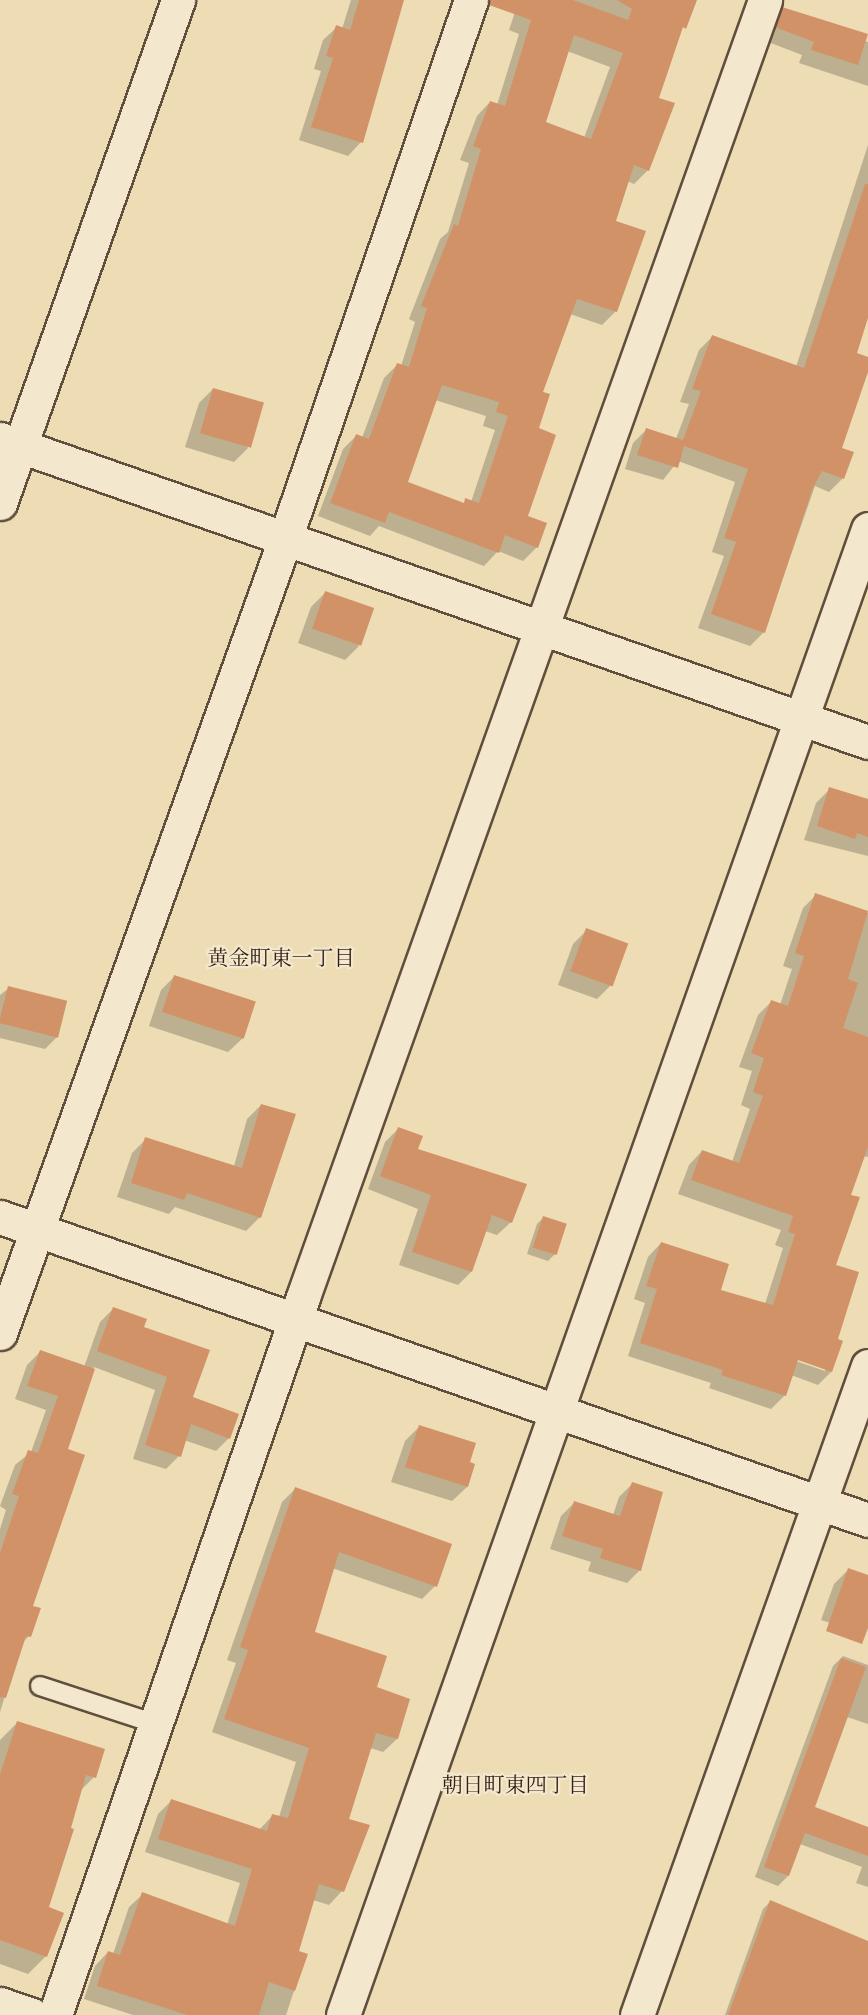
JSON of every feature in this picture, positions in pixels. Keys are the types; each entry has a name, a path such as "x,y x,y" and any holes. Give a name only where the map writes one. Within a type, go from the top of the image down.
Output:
{"street":[{"path":"0,502 10,443 178,0"},
{"path":"0,1333 35,1230 285,539 471,0"},
{"path":"55,2015 294,1321 539,627 765,0"},
{"path":"10,443 868,742"},
{"path":"343,2015 803,720 868,529"},
{"path":"0,1217 555,1413 868,1520"},
{"path":"637,2015 868,1366"},
{"path":"0,2004 33,2015"}],"lane":[{"path":"40,1686 156,1724"}],"building":[{"path":"359,0 404,0 363,143 311,127 333,58 326,56 336,25 350,30"},
{"path":"489,0 573,0 628,20 632,9 617,0 697,0 686,29 683,27 659,98 675,103 649,171 634,165 616,221 646,231 617,312 577,299 543,392 550,394 539,428 556,435 528,516 547,523 538,548 505,535 499,553 389,512 385,523 330,503 356,434 369,439 397,363 409,367 427,308 421,306 454,224 458,226 481,149 473,146 490,101 505,106 531,20 489,5","holes":["574,35 623,53 591,139 546,122","442,385 499,402 496,412 508,416 479,503 465,498 464,503 408,482"]},
{"path":"782,7 868,34 858,65 811,50 814,42 775,27"},
{"path":"865,184 868,184 868,318 857,353 868,357 868,372 842,448 854,452 844,479 822,471 812,490 765,633 711,614 736,542 724,538 748,469 684,446 678,468 637,455 646,428 683,440 701,391 692,389 712,335 804,368"},
{"path":"213,388 264,403 251,448 200,433"},
{"path":"325,591 374,608 361,646 312,629"},
{"path":"829,787 868,799 868,837 857,833 855,839 817,826"},
{"path":"815,893 868,911 848,979 858,983 843,1028 868,1037 868,1147 851,1195 860,1197 836,1265 859,1272 838,1339 843,1341 832,1372 798,1360 786,1396 721,1375 723,1370 640,1343 657,1289 646,1286 661,1242 729,1264 721,1290 773,1305 795,1234 788,1232 793,1216 691,1180 702,1150 739,1163 763,1096 753,1092 764,1058 751,1053 771,1000 788,1006 804,956 795,953"},
{"path":"586,928 628,943 613,987 570,971"},
{"path":"174,975 256,1002 244,1039 162,1012"},
{"path":"8,986 67,1001 58,1038 0,1023"},
{"path":"261,1104 296,1114 261,1218 187,1193 184,1200 131,1183 145,1137 242,1168"},
{"path":"398,1127 423,1136 418,1149 527,1184 512,1223 492,1215 472,1272 412,1252 431,1195 380,1176"},
{"path":"543,1216 567,1224 557,1255 533,1247"},
{"path":"113,1307 147,1319 144,1327 210,1350 193,1397 239,1414 230,1439 191,1424 181,1457 145,1445 167,1377 97,1351"},
{"path":"40,1350 95,1369 68,1449 85,1455 33,1606 41,1608 31,1637 26,1636 6,1698 0,1697 0,1553 19,1496 12,1494 28,1450 38,1453 58,1396 27,1386"},
{"path":"419,1425 476,1443 470,1462 475,1464 468,1487 405,1467"},
{"path":"632,1482 663,1492 641,1571 600,1558 603,1549 562,1536 574,1501 620,1516"},
{"path":"295,1487 452,1544 437,1587 339,1552 315,1632 387,1656 377,1687 410,1699 398,1739 376,1733 349,1819 370,1825 344,1892 319,1884 299,1951 308,1954 295,1991 269,1982 259,2015 187,2015 97,1986 108,1951 120,1955 142,1892 235,1926 252,1869 158,1839 171,1799 267,1831 272,1814 288,1818 309,1748 224,1719 248,1650 240,1647"},
{"path":"848,1568 868,1575 868,1628 862,1644 826,1631"},
{"path":"841,1658 866,1667 815,1807 868,1827 868,1856 805,1833 789,1876 764,1867"},
{"path":"17,1721 105,1749 96,1778 86,1775 71,1828 74,1829 49,1907 64,1913 47,1957 0,1940 0,1775"},
{"path":"770,1900 868,1941 868,2015 728,2015"}],"district":[{"name":"黄金町東一丁目","path":"281,959"},
{"name":"朝日町東四丁目","path":"515,1786"}]}
